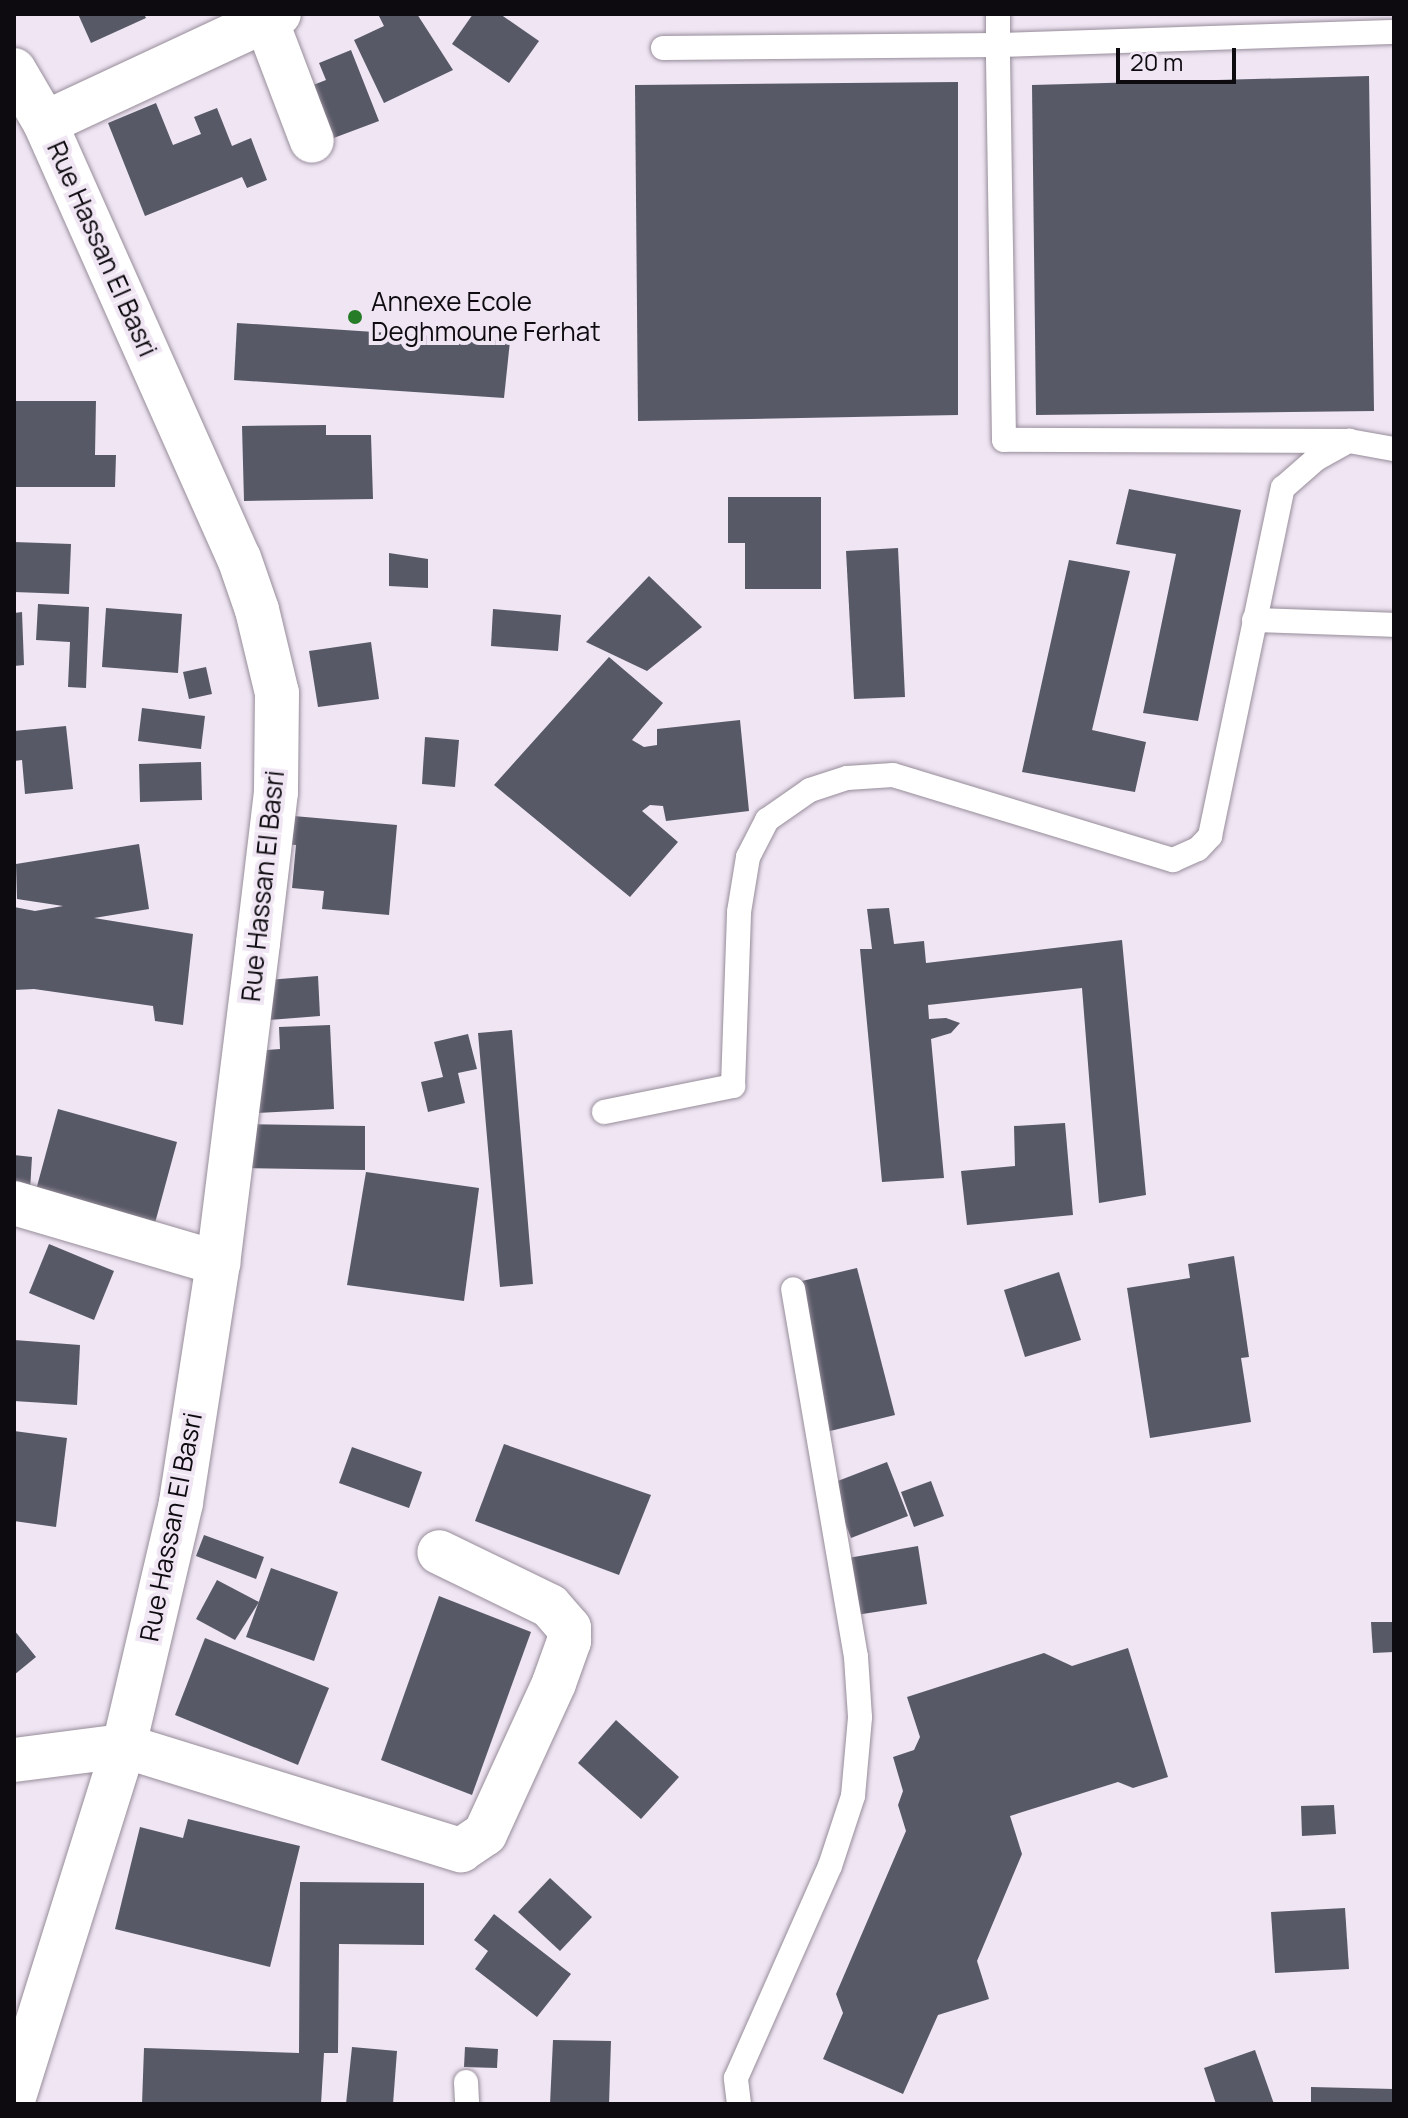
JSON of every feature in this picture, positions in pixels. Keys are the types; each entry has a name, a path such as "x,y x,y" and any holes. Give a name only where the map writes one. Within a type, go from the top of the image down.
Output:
{"street":[{"path":"45,123 273,17 312,141"},
{"name":"Rue Hassan El Basri","path":"14,70 45,123 239,558 257,610 277,693 276,792 218,1263 181,1503 124,1746 14,2097"},
{"path":"14,1203 218,1263"},
{"path":"14,1760 124,1746 461,1850 485,1834 554,1683 569,1641 569,1628 550,1606 439,1552"}],"lane":[{"path":"998,14 1004,440 1349,441 1394,449"},
{"path":"663,48 998,45 1394,32"},
{"path":"604,1112 733,1086 739,912 748,857 767,820 810,790 847,778 893,775 1173,860 1198,849 1210,836 1283,488 1316,459 1349,441"},
{"path":"1254,620 1394,625"},
{"path":"739,2104 736,2078 830,1866 853,1796 860,1717 856,1657 793,1289"}],"building":[{"path":"78,14 144,14 146,18 91,43"},
{"path":"378,14 417,14 453,70 384,103 354,40 384,26"},
{"path":"473,14 500,14 539,41 509,83 452,44"},
{"path":"351,50 379,121 323,142 303,89 326,80 319,63"},
{"path":"1369,76 1374,411 1036,415 1032,85"},
{"path":"958,82 958,415 638,421 635,85"},
{"path":"156,103 173,145 201,134 194,117 217,108 232,146 251,138 267,180 247,188 242,177 145,216 108,123"},
{"path":"237,323 510,341 504,398 234,380"},
{"path":"14,401 96,401 95,455 116,455 115,487 14,487"},
{"path":"326,425 326,435 371,435 373,499 244,501 242,426"},
{"path":"1129,489 1241,510 1198,721 1143,713 1176,554 1116,544"},
{"path":"728,497 821,497 821,589 745,589 745,543 728,543"},
{"path":"14,542 71,544 69,594 14,592"},
{"path":"898,548 905,697 854,699 846,551"},
{"path":"389,553 428,559 428,588 389,586"},
{"path":"1069,560 1130,571 1092,730 1146,742 1135,792 1022,772"},
{"path":"649,576 702,627 647,671 586,642"},
{"path":"38,604 89,607 86,688 68,687 70,642 36,640"},
{"path":"106,608 182,614 178,673 102,667"},
{"path":"493,609 561,615 558,651 491,646"},
{"path":"22,612 24,665 14,666 14,613"},
{"path":"371,642 379,699 318,707 309,651"},
{"path":"609,657 663,703 632,740 644,747 657,745 657,729 740,720 749,811 666,821 663,806 650,805 642,811 678,842 630,897 494,785"},
{"path":"206,667 212,694 189,699 183,672"},
{"path":"142,708 205,716 201,749 138,741"},
{"path":"66,726 73,789 25,794 22,760 14,761 14,731"},
{"path":"425,737 459,740 455,787 422,784"},
{"path":"201,762 202,800 140,802 139,764"},
{"path":"282,815 397,825 389,915 322,909 324,891 292,888 296,845 280,844"},
{"path":"139,844 149,909 94,918 193,934 183,1025 155,1021 153,1006 34,989 14,990 14,907 35,911 63,906 17,899 16,864"},
{"path":"889,908 894,944 924,941 926,963 1122,940 1146,1195 1099,1203 1082,988 928,1005 929,1019 946,1018 960,1023 951,1033 931,1039 944,1178 882,1182 860,949 872,949 867,909"},
{"path":"318,976 320,1016 269,1020 267,980"},
{"path":"330,1025 334,1109 257,1113 253,1051 280,1049 279,1027"},
{"path":"512,1030 533,1284 500,1287 478,1033"},
{"path":"468,1034 477,1069 458,1073 465,1103 428,1112 421,1082 443,1077 434,1042"},
{"path":"58,1109 177,1142 152,1234 33,1201"},
{"path":"1065,1123 1073,1215 967,1225 961,1171 1015,1166 1014,1126"},
{"path":"242,1124 365,1126 365,1170 242,1168"},
{"path":"14,1155 32,1157 30,1190 14,1189"},
{"path":"366,1172 479,1188 464,1301 347,1285"},
{"path":"49,1244 114,1271 94,1320 29,1293"},
{"path":"1234,1256 1249,1357 1241,1358 1251,1422 1150,1438 1127,1288 1190,1278 1188,1264"},
{"path":"857,1268 895,1415 822,1433 785,1285"},
{"path":"1059,1272 1081,1340 1025,1357 1004,1290"},
{"path":"14,1340 80,1345 77,1405 14,1401"},
{"path":"14,1431 67,1438 56,1527 14,1521"},
{"path":"504,1444 651,1495 619,1575 475,1521"},
{"path":"352,1447 422,1472 409,1508 339,1483"},
{"path":"887,1462 908,1516 851,1538 830,1484"},
{"path":"931,1481 944,1516 914,1527 901,1492"},
{"path":"204,1535 264,1557 256,1579 196,1556"},
{"path":"918,1546 927,1604 856,1615 848,1558"},
{"path":"271,1568 338,1592 314,1661 246,1637"},
{"path":"217,1580 259,1602 235,1640 196,1619"},
{"path":"439,1596 531,1632 472,1795 381,1760"},
{"path":"1371,1622 1394,1622 1394,1652 1373,1653"},
{"path":"14,1630 36,1657 14,1675"},
{"path":"205,1638 329,1688 298,1765 175,1715"},
{"path":"1128,1648 1168,1777 1133,1788 1118,1782 1010,1816 1022,1854 977,1961 989,1999 938,2015 903,2094 823,2059 843,2013 836,1994 906,1831 898,1805 903,1791 893,1757 914,1750 920,1737 907,1697 1044,1653 1072,1666"},
{"path":"616,1720 679,1777 641,1819 578,1763"},
{"path":"1334,1805 1336,1834 1302,1836 1301,1806"},
{"path":"188,1819 300,1846 270,1967 115,1929 140,1827 183,1838"},
{"path":"550,1878 592,1917 560,1951 518,1912"},
{"path":"300,1882 424,1883 424,1945 339,1944 338,2053 324,2053 321,2104 142,2104 144,2048 299,2053"},
{"path":"1345,1908 1349,1969 1275,1973 1271,1912"},
{"path":"494,1914 571,1974 537,2017 475,1969 488,1951 474,1940"},
{"path":"553,2040 611,2041 609,2104 550,2104"},
{"path":"352,2047 397,2051 393,2104 346,2104"},
{"path":"465,2047 498,2049 497,2068 464,2067"},
{"path":"1255,2050 1274,2104 1216,2104 1204,2068"},
{"path":"1311,2087 1394,2089 1394,2104 1311,2104"}],"place":[{"name":"Annexe Ecole Deghmoune Ferhat","path":"355,317"}]}
